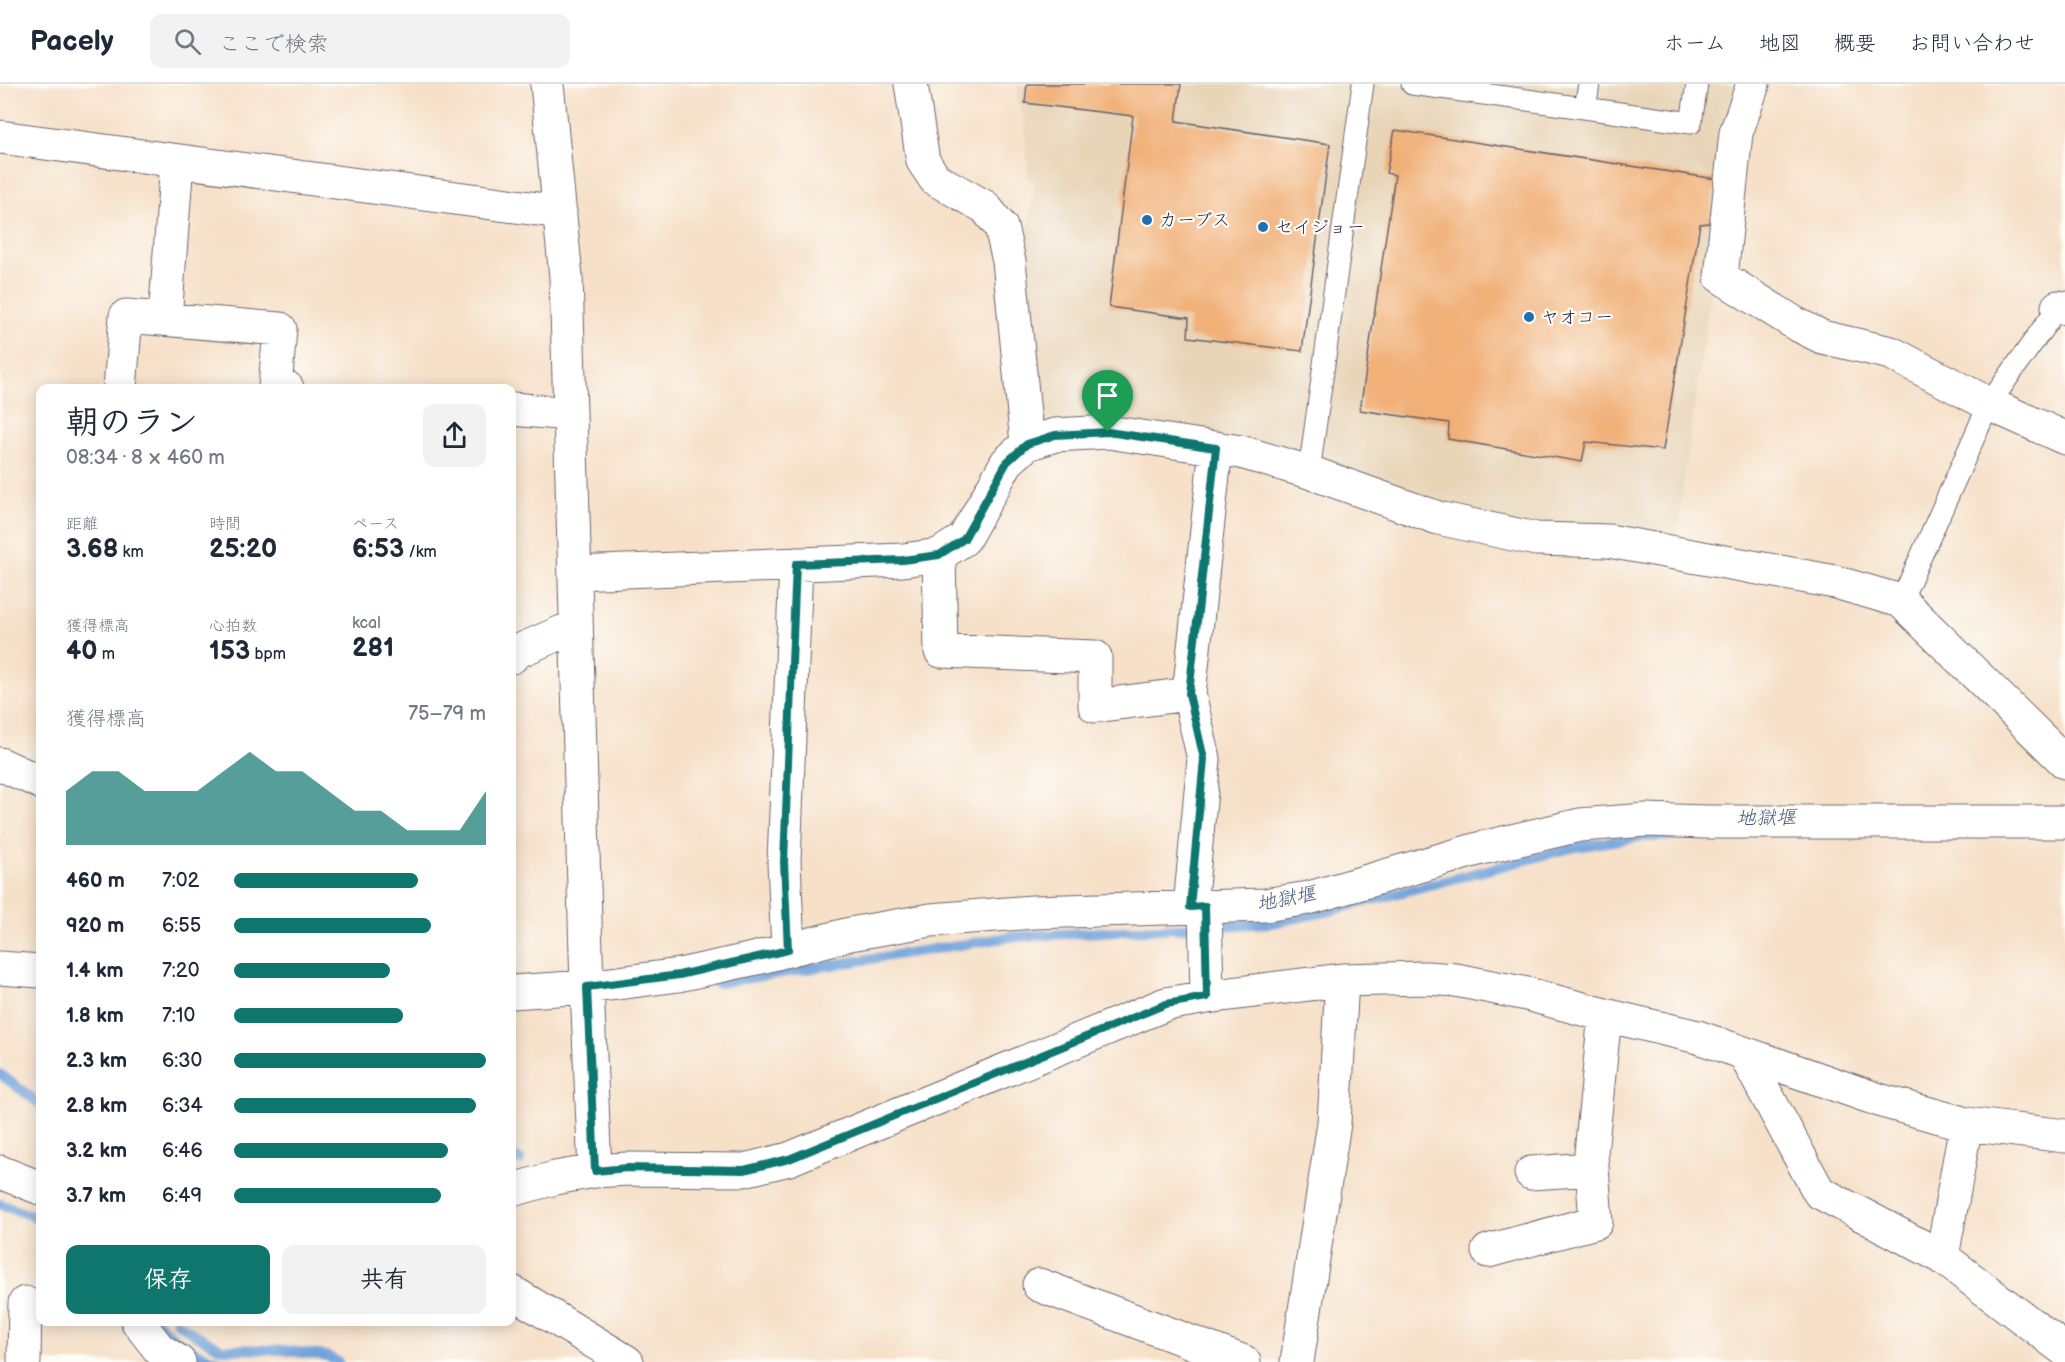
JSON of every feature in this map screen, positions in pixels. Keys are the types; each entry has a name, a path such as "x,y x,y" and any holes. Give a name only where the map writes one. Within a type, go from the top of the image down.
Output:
{"street":[{"path":"547,84 566,277 587,987 595,1171"},
{"path":"911,84 922,161 935,180 985,207 1001,227 1009,261 1027,444"},
{"path":"1753,84 1736,133 1721,277 1796,324 1822,337 1891,353 1989,404 2065,438"},
{"path":"0,137 560,213"},
{"path":"165,319 177,161"},
{"path":"120,384 126,316 280,328 275,384"},
{"path":"516,409 570,414"},
{"path":"575,573 903,560 939,555 964,539 1007,462 1027,444 1055,435 1108,432 1241,452 1309,472 1438,518 1536,539 1609,541 1835,582 1901,601 2065,762"},
{"path":"1207,997 1198,907 1204,759 1189,694 1216,448"},
{"path":"939,555 941,651 1095,657 1095,706 1189,694"},
{"path":"788,950 784,862 796,564"},
{"path":"516,652 576,626"},
{"path":"0,764 36,780"},
{"path":"516,992 587,987 679,975 850,934 931,920 1033,912 1265,905 1309,898 1478,849 1580,825 1646,820 2065,822"},
{"path":"0,968 36,971"},
{"path":"516,1189 555,1178 595,1171 627,1168 744,1170 789,1159 1166,1004 1342,980 1426,978 1456,980 1527,994 1698,1037 1882,1101 1966,1124 2065,1136"},
{"path":"1297,1362 1334,1123 1342,980"},
{"path":"1488,1251 1596,1222 1591,1153 1605,1015"},
{"path":"1744,1053 1819,1191 1942,1257 2065,1350"},
{"path":"1942,1257 1966,1124"},
{"path":"1531,1173 1592,1168"},
{"path":"0,1172 36,1186"},
{"path":"1039,1285 1244,1362"},
{"path":"516,1294 627,1362"},
{"path":"22,1304 24,1362"},
{"path":"141,1326 159,1349 179,1362"}],"lane":[{"path":"1309,472 1363,84"},
{"path":"1585,108 1589,84"},
{"path":"1421,85 1691,123 1697,84"},
{"path":"1901,601 1989,404 2063,306"}],"shaded area":[{"path":"1018,84 1744,84 1727,171 1676,542 1521,525 1424,503 1036,427 1021,268 1035,184 1028,179 1024,117 1017,99"}],"building":[{"path":"1027,84 1181,84 1176,121 1330,144 1302,351 1188,337 1189,318 1109,307 1133,116 1025,103"},
{"name":"ヤオコー","path":"1395,130 1716,179 1710,223 1700,224 1663,450 1586,442 1582,462 1448,439 1449,423 1360,410 1395,175 1386,173"}],"waterway":[{"name":"地獄堰","path":"717,983 1010,937 1271,923 1330,911 1575,847 1638,837 1668,836"},
{"path":"0,1074 36,1101"},
{"path":"516,1158 520,1160"},
{"path":"0,1204 36,1218"},
{"path":"161,1326 186,1346 221,1362"},
{"path":"183,1326 222,1349 283,1350 327,1356 338,1362"}],"place":[{"name":"カーブス","path":"1147,220"},
{"name":"セイジョー","path":"1263,227"},
{"name":"ヤオコー","path":"1529,317"}],"route":[{"path":"1108,432 1216,448 1189,694 1204,759 1190,907 1205,906 1207,997 1166,1004 789,1159 744,1170 627,1168 595,1171 587,987 679,975 788,950 784,862 796,564 903,560 939,555 964,539 1007,462 1027,444 1055,435 1108,432"}]}
